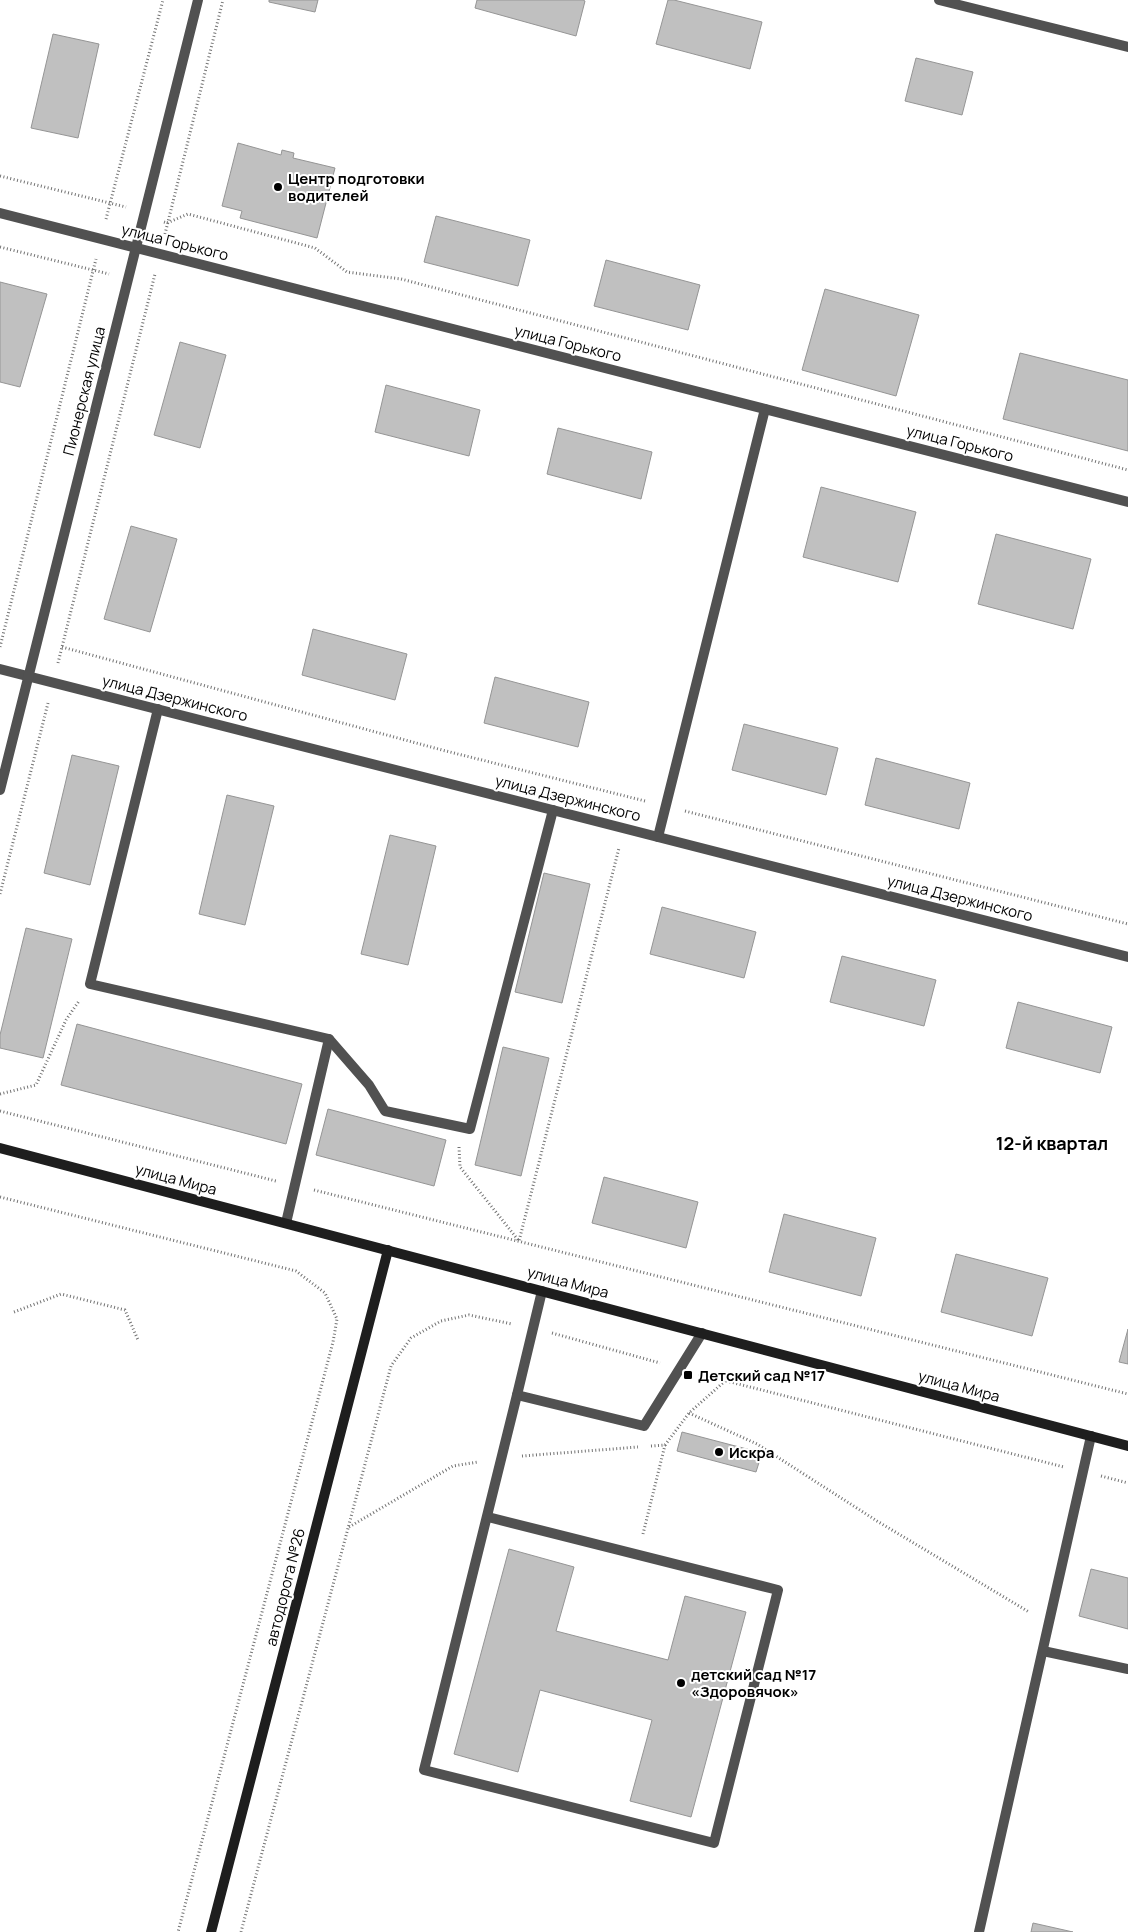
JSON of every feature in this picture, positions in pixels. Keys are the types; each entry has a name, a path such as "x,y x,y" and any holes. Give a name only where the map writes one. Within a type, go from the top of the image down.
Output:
{"street":[{"name":"Пионерская улица","path":"0,790 198,0"},
{"path":"939,0 1128,47"},
{"name":"улица Горького","path":"0,213 1128,502"},
{"path":"658,837 765,409"},
{"name":"улица Дзержинского","path":"0,669 1128,957"},
{"path":"158,709 90,984 329,1039 369,1085 385,1111 470,1129 554,810"},
{"path":"286,1223 329,1039"},
{"name":"улица Мира","path":"0,1148 1128,1446"},
{"name":"автодорога №26","path":"211,1932 388,1250"},
{"path":"488,1517 778,1590 714,1843 424,1770 488,1517 542,1291"},
{"path":"517,1395 644,1426 702,1333"},
{"path":"979,1932 1091,1436"},
{"path":"1043,1651 1128,1669"}],"path":[{"path":"0,647 110,203 163,0"},
{"path":"0,894 223,0"},
{"path":"0,176 144,212 167,223 188,214 316,248 347,272 401,279 1128,470"},
{"path":"0,247 128,279"},
{"path":"62,647 442,750 1128,924"},
{"path":"518,1241 624,828"},
{"path":"0,1094 36,1085 66,1020 90,984"},
{"path":"0,1112 1128,1394"},
{"path":"458,1126 460,1167 518,1241"},
{"path":"0,1196 296,1271 325,1293 337,1319 333,1342 178,1932"},
{"path":"14,1312 62,1294 124,1310 138,1340"},
{"path":"241,1932 391,1366 412,1338 441,1321 468,1315 533,1328 725,1381 1128,1483"},
{"path":"638,1555 665,1445 689,1413 725,1381"},
{"path":"689,1413 757,1444 877,1521 1049,1624"},
{"path":"348,1527 453,1466 502,1458 665,1445"}],"building":[{"path":"269,0 318,0 315,12 269,2"},
{"path":"477,0 585,1 576,36 475,8"},
{"path":"668,0 762,22 750,69 656,44"},
{"path":"53,34 99,44 78,138 31,128"},
{"path":"916,58 973,72 962,115 905,101"},
{"name":"Центр подготовки водителей","path":"238,143 281,155 282,150 294,153 293,158 335,168 317,238 240,218 242,211 222,206"},
{"path":"436,216 530,240 518,286 424,262"},
{"path":"606,260 700,285 688,330 594,306"},
{"path":"0,282 47,294 20,387 0,382"},
{"path":"825,289 919,315 896,396 802,370"},
{"path":"180,342 226,355 200,448 154,435"},
{"path":"1020,353 1128,380 1128,451 1003,419"},
{"path":"386,385 480,410 469,456 375,432"},
{"path":"558,428 652,452 641,499 547,474"},
{"path":"821,487 916,512 898,582 803,557"},
{"path":"131,526 177,539 150,632 104,619"},
{"path":"996,534 1091,559 1073,629 978,604"},
{"path":"313,629 407,654 395,700 302,675"},
{"path":"495,677 589,702 578,747 484,723"},
{"path":"744,724 838,748 826,795 732,770"},
{"path":"72,755 119,766 90,885 44,873"},
{"path":"876,758 970,783 959,829 865,805"},
{"path":"227,795 274,806 245,925 199,914"},
{"path":"390,835 436,846 408,965 361,954"},
{"path":"544,873 590,884 562,1003 515,992"},
{"path":"662,907 756,932 744,978 650,954"},
{"path":"26,928 72,939 43,1058 0,1048 0,1035"},
{"path":"842,956 936,980 924,1026 830,1002"},
{"path":"1018,1002 1112,1027 1100,1073 1006,1048"},
{"path":"77,1024 302,1084 286,1144 61,1085"},
{"path":"503,1047 549,1058 521,1176 475,1165"},
{"path":"328,1109 446,1140 434,1186 316,1155"},
{"path":"604,1177 698,1202 686,1248 592,1223"},
{"path":"784,1214 876,1238 861,1296 769,1272"},
{"path":"956,1254 1048,1278 1032,1336 941,1312"},
{"path":"1128,1329 1128,1364 1119,1362"},
{"name":"Искра","path":"682,1432 762,1453 756,1472 677,1451"},
{"path":"509,1549 574,1567 556,1631 668,1660 685,1596 746,1612 691,1817 630,1801 652,1720 540,1690 518,1772 454,1754"},
{"path":"1091,1569 1128,1578 1128,1629 1079,1616"},
{"path":"1033,1923 1073,1932 1031,1932"}],"place":[{"name":"Центр подготовки водителей","path":"278,187"},
{"name":"Детский сад №17","path":"688,1375"},
{"name":"Искра","path":"719,1452"},
{"name":"детский сад №17 «Здоровячок»","path":"681,1683"}],"district":[{"name":"12-й квартал","path":"1052,1143"}]}
